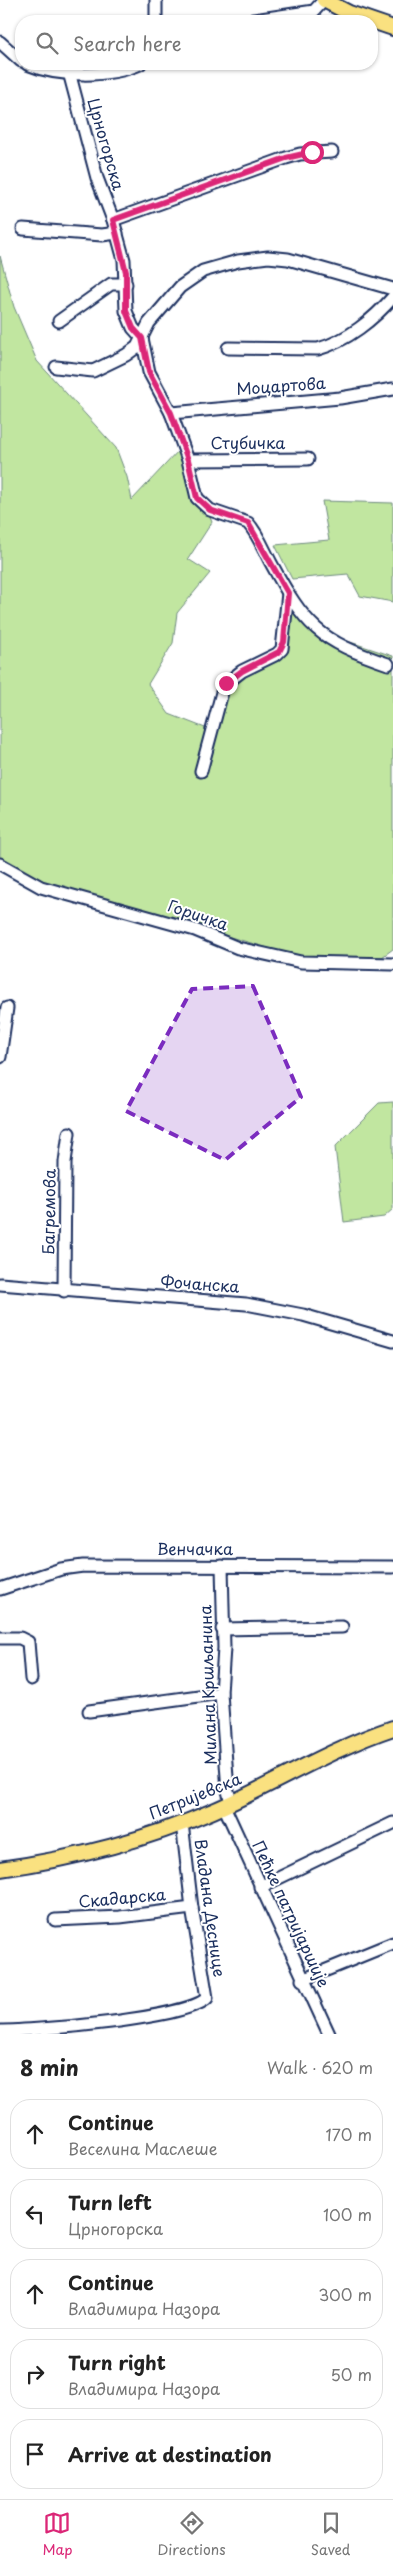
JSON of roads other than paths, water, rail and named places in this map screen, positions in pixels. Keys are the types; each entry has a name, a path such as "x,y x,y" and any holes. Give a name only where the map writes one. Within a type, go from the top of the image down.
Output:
{"main road":[{"path":"324,0 354,15"},
{"path":"378,23 393,28"},
{"name":"Петријевска","path":"0,1869 82,1854 182,1823 228,1804 393,1728"}],"street":[{"path":"156,0 156,15"},
{"path":"287,15 314,11 324,0"},
{"path":"0,42 15,55"},
{"path":"49,70 112,73 121,70"},
{"name":"Црногорска","path":"69,72 97,178 113,220 124,260 126,284 124,301 128,318 142,338"},
{"path":"113,220 286,158 312,152 332,152"},
{"path":"23,229 102,235 116,233"},
{"path":"56,367 88,371 98,370 134,350 149,323 164,304 190,279 213,267 238,261 268,257 288,259 393,289"},
{"path":"59,321 111,284 126,284"},
{"path":"228,348 318,349 325,347 340,340 364,324 393,297"},
{"path":"142,338 152,380 171,413 188,460 197,498 210,510 248,523 288,593 307,621 326,638 340,647 388,664"},
{"name":"Моцартова","path":"171,413 340,398 393,388"},
{"name":"Стубичка","path":"188,460 308,459"},
{"path":"200,771 224,685 237,674 277,654 282,649 288,593"},
{"name":"Горичка","path":"0,864 42,887 186,927 219,938 238,948 301,962 393,964"},
{"path":"0,1058 7,1008"},
{"name":"Багремова","path":"64,1291 66,1162 69,1133"},
{"name":"Фочанска","path":"0,1284 64,1291 246,1304 303,1315 393,1341"},
{"name":"Венчачка","path":"0,1589 53,1572 83,1566 393,1567"},
{"name":"Милана Кршљанина","path":"222,1566 222,1629 224,1648 221,1693 228,1804"},
{"path":"222,1629 342,1627"},
{"path":"0,1638 20,1638 28,1642 31,1679"},
{"path":"89,1712 221,1693"},
{"name":"Пећке патријаршије","path":"228,1804 260,1887 329,2034"},
{"name":"Владана Деснице","path":"41,2031 150,2016 201,2003 207,1998 192,1908 182,1823"},
{"path":"260,1887 393,1823"},
{"name":"Скадарска","path":"55,1920 120,1917 192,1908"},
{"path":"302,1980 393,1943"},
{"path":"0,2031 41,2031"}]}
